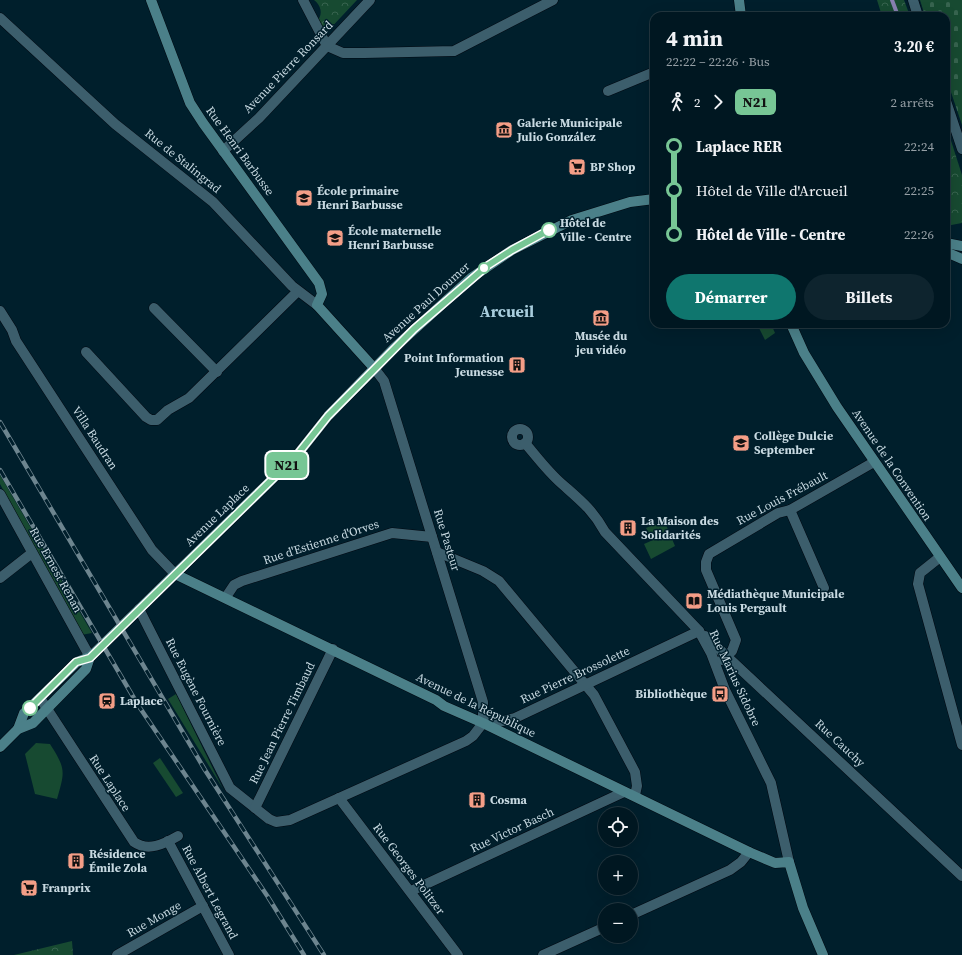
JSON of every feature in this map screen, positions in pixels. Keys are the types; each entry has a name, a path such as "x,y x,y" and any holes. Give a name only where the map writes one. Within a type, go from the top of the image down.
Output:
{"main road":[{"name":"Rue Henri Barbusse","path":"152,0 190,103 202,123 319,283 322,294 317,305"},
{"path":"738,0 740,12"},
{"name":"Avenue Paul Doumer","path":"374,368 458,289 487,266 512,250 572,220 606,208 650,200"},
{"path":"950,244 962,246"},
{"path":"950,254 962,259"},
{"name":"Rue de Stalingrad","path":"317,305 374,368"},
{"name":"Avenue de la Convention","path":"793,328 804,352 837,407 962,588"},
{"name":"Avenue Laplace","path":"0,747 18,730 33,723 47,709 86,669 90,658 297,455 328,416 374,368"},
{"name":"Avenue de la République","path":"175,574 333,649 436,700 444,706 483,722 624,792 635,795 749,852 774,863 789,862"},
{"name":"Avenue Laplace","path":"18,730 24,713 76,662 90,658"},
{"name":"Rue Marius Sidobre","path":"789,862 803,908 823,955"}],"street":[{"path":"303,0 327,46 343,53 454,51 553,0"},
{"name":"Avenue Pierre Ronsard","path":"223,151 327,46 370,0"},
{"path":"913,0 917,12"},
{"name":"Rue de Stalingrad","path":"0,18 115,124 213,202 297,292 317,305"},
{"path":"608,91 650,74"},
{"path":"950,113 962,149"},
{"path":"86,352 146,417 151,420 160,418 168,410 189,398 297,292"},
{"path":"154,308 217,372"},
{"name":"Villa Baudran","path":"0,312 12,330 16,341 152,550 175,574"},
{"name":"Rue Pasteur","path":"374,368 384,381 437,552 483,702 483,722"},
{"name":"Rue Marius Sidobre","path":"525,443 562,484 578,497 597,517 605,532 699,631 711,652 725,690 771,783 789,862"},
{"name":"Rue Louis Frébault","path":"716,668 736,644 735,636 706,570 707,557 714,550 778,513 790,510 874,462"},
{"name":"Rue Ernest Renan","path":"0,494 90,658"},
{"path":"790,510 824,588"},
{"name":"Rue d'Estienne d'Orves","path":"226,597 234,585 242,581 392,533 432,537"},
{"path":"437,552 483,571 499,581 594,695 635,772 637,786 635,795"},
{"path":"0,578 32,553"},
{"path":"940,557 920,573 918,584 960,723 962,745"},
{"name":"Rue Eugène Fournière","path":"139,609 230,788 255,808"},
{"name":"Rue Cauchy","path":"699,631 727,655 962,876"},
{"name":"Rue Pierre Brossolette","path":"483,722 503,721 515,718 699,631"},
{"name":"Rue Jean Pierre Timbaud","path":"255,808 333,649"},
{"name":"Rue Laplace","path":"40,698 134,842 148,848 168,842 178,836"},
{"path":"255,808 269,820 276,822 290,820 466,741 473,736 483,722"},
{"name":"Rue Victor Basch","path":"411,891 624,792"},
{"name":"Rue Georges Politzer","path":"339,798 411,891 458,955"},
{"name":"Rue Albert Legrand","path":"168,842 229,955"},
{"path":"638,912 730,870 741,862 749,852"},
{"name":"Rue Monge","path":"117,955 203,906"},
{"path":"543,955 598,930"}],"green space":[{"path":"314,0 357,0 326,33 318,20 320,18 320,10 318,4"},
{"path":"877,0 904,0 908,12 881,12"},
{"path":"920,0 962,0 962,125 950,89 950,12 924,12"},
{"path":"950,138 962,175 962,223 950,225"},
{"path":"759,328 773,328 775,333 765,340"},
{"path":"0,475 92,633 81,635 0,484"},
{"path":"664,520 675,546 651,559 644,544 653,540 646,528"},
{"path":"176,694 223,789 168,699"},
{"path":"36,743 50,744 59,759 63,776 57,799 35,794 25,754"},
{"path":"160,758 183,793 176,797 153,763"},
{"path":"72,941 73,955 14,955"}],"waterway":[{"path":"892,0 896,12"}],"railway":[{"path":"0,422 205,770 324,955"},
{"path":"0,470 138,705 268,897 304,955"}],"bus line":[{"name":"N21","path":"30,708 76,662 90,658 297,455 328,416 414,329 458,289 487,266 512,250 549,230"}],"place":[{"name":"Galerie Municipale Julio González","path":"504,130"},
{"name":"BP Shop","path":"577,167"},
{"name":"École primaire Henri Barbusse","path":"304,198"},
{"name":"Hôtel de Ville - Centre","path":"549,230"},
{"name":"École maternelle Henri Barbusse","path":"335,238"},
{"name":"Musée du jeu vidéo","path":"601,318"},
{"name":"Point Information Jeunesse","path":"517,365"},
{"name":"Collège Dulcie September","path":"741,443"},
{"name":"La Maison des Solidarités","path":"628,528"},
{"name":"Médiathèque Municipale Louis Pergault","path":"694,601"},
{"name":"Bibliothèque","path":"720,694"},
{"name":"Laplace","path":"107,701"},
{"name":"Cosma","path":"477,800"},
{"name":"Résidence Émile Zola","path":"76,861"},
{"name":"Franprix","path":"29,888"}],"district":[{"name":"Arcueil","path":"507,311"}]}
